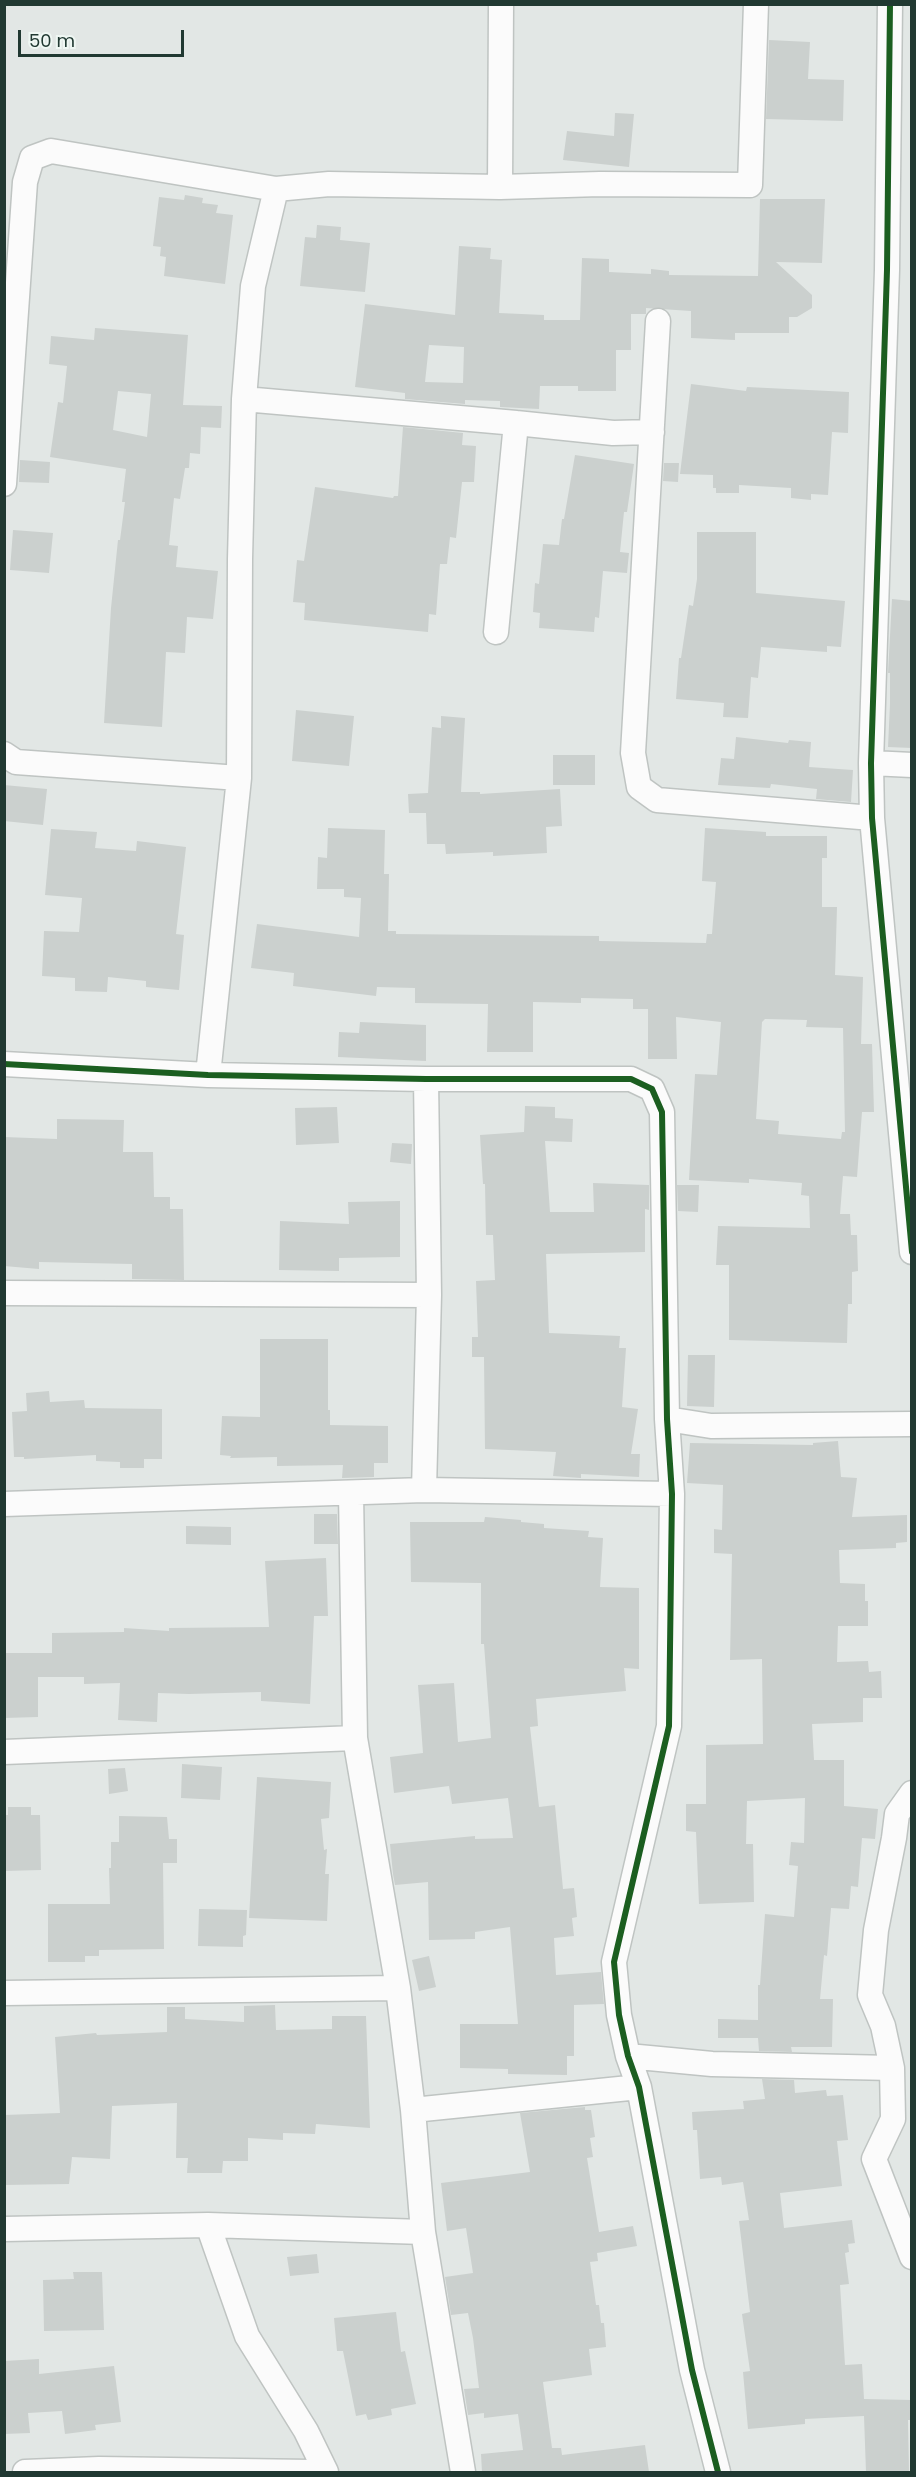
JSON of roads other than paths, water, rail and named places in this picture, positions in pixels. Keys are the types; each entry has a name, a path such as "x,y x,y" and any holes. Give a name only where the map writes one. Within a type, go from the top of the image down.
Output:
{"street":[{"path":"500,188 501,4"},
{"path":"4,484 25,182 32,159 51,151 276,189 329,184 500,188 600,183 750,185 756,4"},
{"path":"890,4 887,270 871,763 872,818 909,1198 912,1252"},
{"path":"208,1075 240,778 240,559 244,399 253,286 276,189"},
{"path":"658,321 633,753 639,787 657,800 872,818"},
{"path":"244,399 613,434 652,432"},
{"path":"496,632 516,423"},
{"path":"4,754 16,762 240,778"},
{"path":"871,763 912,765"},
{"path":"4,1064 208,1075 426,1079 631,1079 652,1089 662,1112 667,1419 672,1494 669,1726 614,1962 619,2015 628,2056 639,2087 692,2370 718,2472"},
{"path":"424,1490 429,1295 426,1079"},
{"path":"4,1293 429,1295"},
{"path":"667,1419 711,1426 912,1424"},
{"path":"4,1504 424,1490 672,1494"},
{"path":"351,1493 355,1738 398,1988 413,2110 423,2232 463,2472"},
{"path":"4,1752 355,1738"},
{"path":"912,1793 897,1814 876,1930 870,1995 883,2026 892,2068 893,2119 874,2159 912,2257"},
{"path":"4,1994 398,1988"},
{"path":"628,2056 712,2064 892,2068"},
{"path":"413,2110 639,2087"},
{"path":"4,2229 208,2225 423,2232"},
{"path":"208,2225 247,2336 306,2431 326,2472"},
{"path":"25,2472 99,2469 311,2472"}]}
